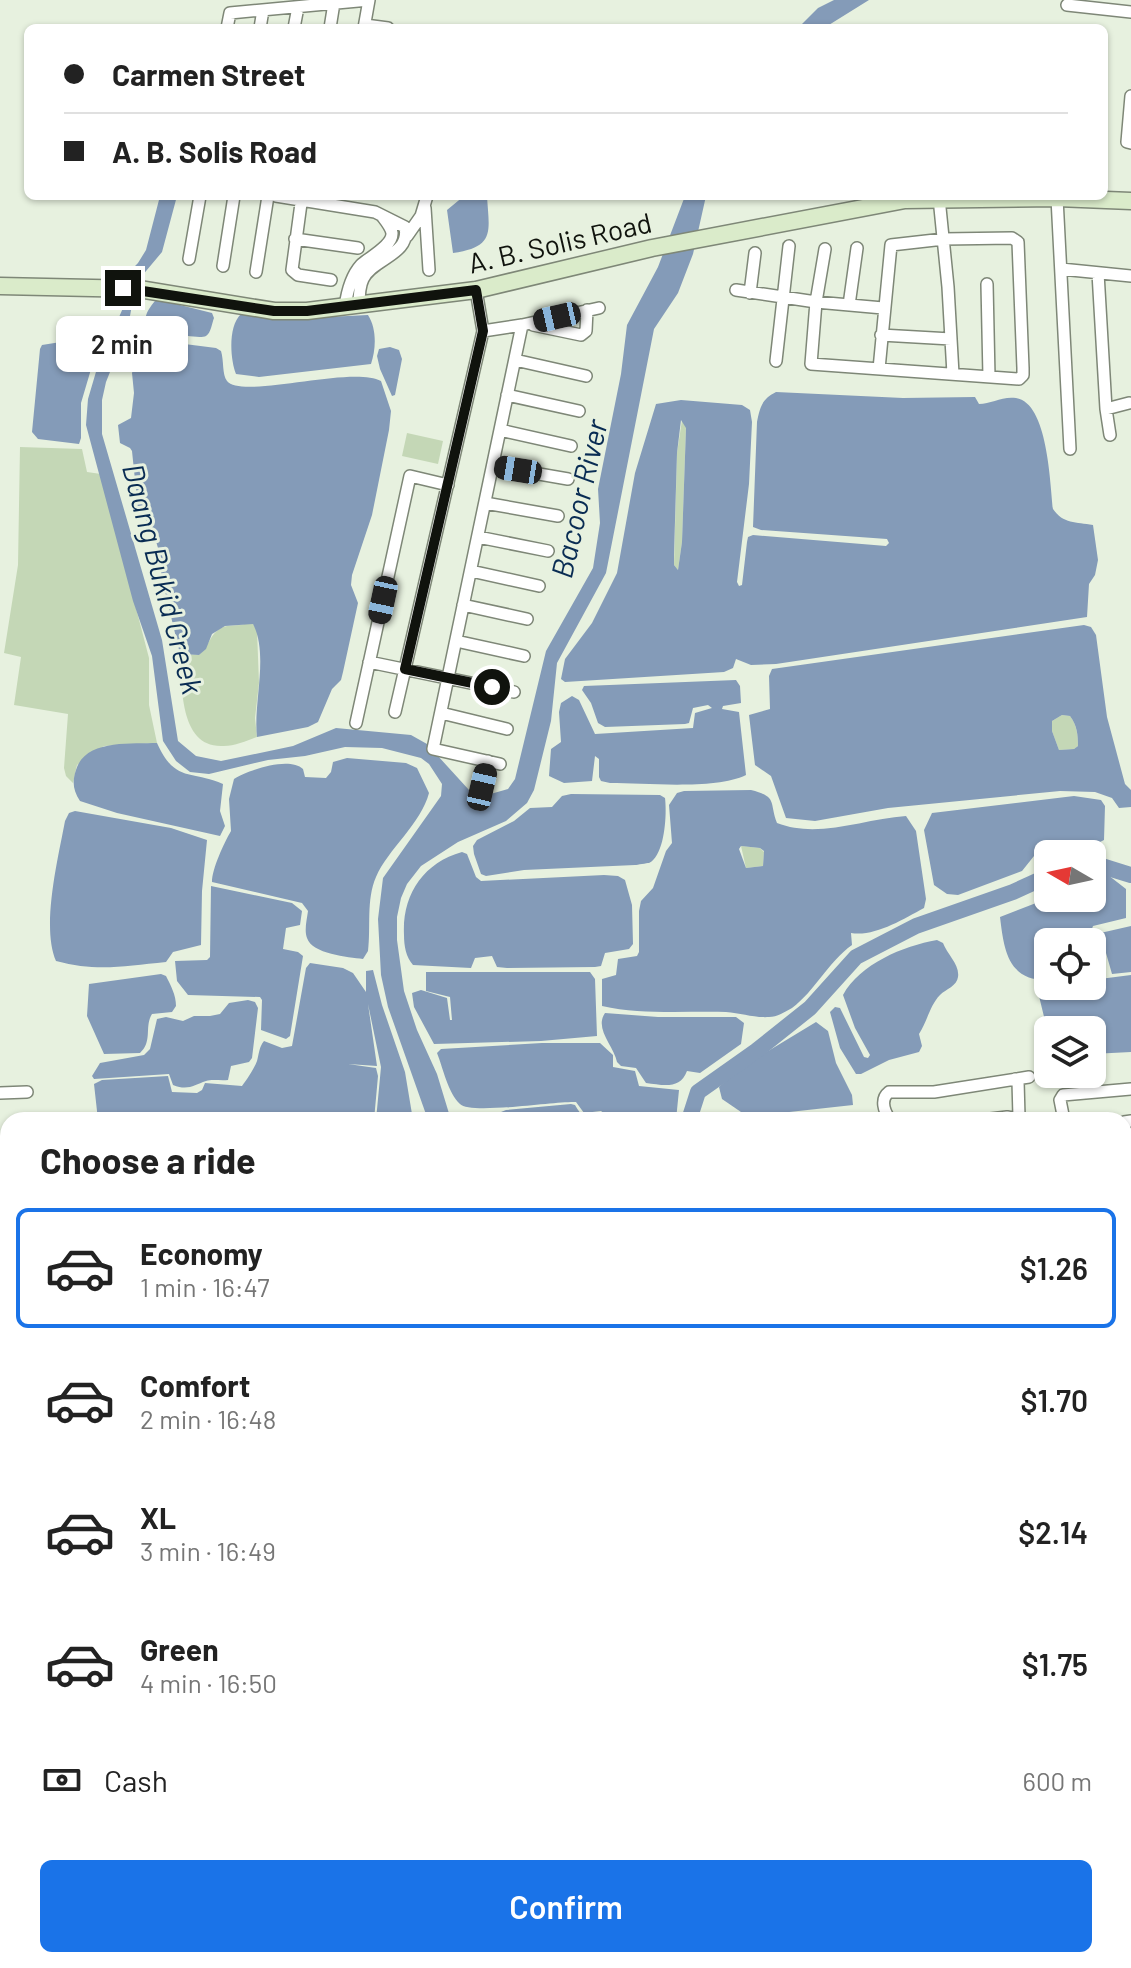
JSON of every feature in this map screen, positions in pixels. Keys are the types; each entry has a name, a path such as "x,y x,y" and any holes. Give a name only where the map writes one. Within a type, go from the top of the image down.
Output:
{"street":[{"path":"228,24 230,13 369,0 365,24"},
{"path":"331,24 334,3"},
{"path":"1067,5 1131,12"},
{"path":"295,24 298,7"},
{"path":"261,24 263,10"},
{"path":"1129,143 1131,96"},
{"path":"189,259 199,200"},
{"path":"223,266 233,200"},
{"path":"256,272 267,200"},
{"path":"302,200 291,266 293,273 331,280"},
{"name":"A. B. Solis Road","path":"0,286 131,289 274,311 307,311 476,290 652,248 905,200"},
{"path":"939,200 953,374"},
{"path":"1057,200 1070,449"},
{"name":"A. B. Solis Road","path":"1106,200 1131,201"},
{"path":"339,201 399,222 405,227 407,236"},
{"path":"352,306 363,279 372,267 402,245 426,202"},
{"path":"426,202 429,270"},
{"path":"352,306 348,288 358,268 392,237 392,231 382,215"},
{"path":"825,249 816,302 811,364 879,369 953,374 1019,379 1023,375 1018,242 1012,238 944,239 891,245 879,369"},
{"path":"295,239 358,248"},
{"path":"776,361 789,246"},
{"path":"849,305 857,248"},
{"path":"750,293 755,253"},
{"path":"1061,269 1131,276"},
{"path":"1098,273 1110,435"},
{"path":"987,284 989,377"},
{"path":"395,712 483,331 476,290"},
{"path":"736,290 781,298 883,308"},
{"path":"483,331 593,309 586,331 581,335 524,324"},
{"path":"482,787 494,763 433,749 524,324"},
{"path":"881,335 951,339"},
{"path":"515,360 586,376"},
{"path":"507,395 579,411"},
{"path":"1106,409 1129,403"},
{"path":"500,430 571,446"},
{"path":"493,466 568,479"},
{"path":"356,723 410,476 448,485"},
{"path":"485,503 558,516"},
{"path":"478,537 548,551"},
{"path":"471,571 539,586"},
{"path":"463,605 527,619"},
{"path":"456,641 524,656"},
{"path":"369,662 514,692"},
{"path":"441,713 507,729"},
{"path":"885,1112 885,1095 889,1092 934,1092 1029,1077"},
{"path":"1015,1079 1018,1081 1021,1112"},
{"path":"1062,1112 1060,1100 1063,1095 1131,1089"},
{"path":"0,1093 27,1092"}],"green space":[{"path":"682,420 686,427 682,542 678,570 674,565 677,453"},
{"path":"407,433 443,441 438,464 402,456"},
{"path":"20,447 82,449 87,472 101,474 149,658 149,705 157,743 104,746 77,765 73,783 66,776 64,768 68,714 14,705 21,657 4,653 18,565"},
{"path":"253,624 257,631 257,737 230,746 207,743 197,736 186,712 180,654 199,655 221,628"},
{"path":"1062,715 1070,716 1076,727 1078,746 1074,749 1059,750 1052,731 1052,721"},
{"path":"741,846 760,848 764,852 763,866 746,868"}],"water":[{"path":"834,0 869,0 830,24 802,24 818,8"},
{"path":"159,200 176,200 162,252 136,283 128,327 106,382 102,400 102,434 162,640 178,741 196,756 221,761 293,746 336,728 411,735 427,744 469,790 487,795 508,789 515,779 546,651 593,568 600,523 598,489 621,374 627,325 658,267 683,200 705,200 693,254 678,293 654,329 606,573 557,663 551,721 534,790 527,803 506,821 458,842 421,866 401,898 397,940 404,991 449,1112 425,1112 388,1007 381,975 378,919 383,878 441,796 442,784 429,764 421,758 382,748 345,747 209,774 190,772 176,761 163,741 152,656 133,601 86,425 88,399 98,365 123,308 127,274 146,250"},
{"path":"459,200 487,200 488,228 483,242 453,253 447,210"},
{"path":"155,301 212,313 214,318 209,333 195,337 147,327 147,313"},
{"path":"241,314 287,319 368,315 375,339 371,364 259,377 236,374 231,343 234,326"},
{"path":"67,341 95,344 97,349 81,403 79,444 38,439 32,432 40,349 42,345"},
{"name":"Daang Bukid Creek","path":"149,342 216,348 221,351 225,378 237,386 346,377 381,381 391,411 372,515 352,575 351,585 358,603 341,680 332,689 318,722 308,727 257,737 260,650 253,624 225,626 212,634 206,649 199,655 180,654 158,548 152,528 138,509 132,451 120,443 118,425 131,418 134,393 132,373 140,348"},
{"path":"390,347 399,350 402,359 395,395 392,396 377,356 379,349"},
{"path":"776,392 903,398 975,397 979,404 1016,398 1027,403 1041,428 1053,509 1066,520 1093,525 1098,560 1095,575 1089,584 1087,617 776,664 751,665 736,659 733,668 724,672 565,682 561,679 565,659 592,623 617,573 635,473 656,404 681,400 742,405 750,410 749,484 739,586 742,585 748,537 753,535 886,546 889,543 887,539 753,527 757,422 762,404","holes":["681,420 686,428 682,542 678,570 674,565 674,555"]},
{"path":"1084,625 1091,627 1096,635 1107,717 1125,784 1131,790 1131,807 1119,808 1112,798 1095,792 1060,791 888,808 815,821 786,818 771,776 755,765 749,715 770,709 769,676 772,669","holes":["1062,715 1070,716 1077,730 1078,746 1059,750 1052,721"]},
{"path":"736,680 740,686 741,703 723,706 722,709 739,712 746,775 717,783 610,783 601,781 599,759 595,756 592,781 564,783 549,776 551,749 561,742 561,703 572,696 579,700 595,734 693,728 695,713 712,708 708,705 693,708 689,723 685,724 605,727 598,723 591,703 582,690 584,686"},
{"path":"157,743 177,770 223,784 220,811 225,826 220,836 117,813 80,801 74,778 81,760 89,753 110,745"},
{"path":"347,758 406,763 417,768 429,793 419,815 376,877 370,904 368,951 363,959 331,954 310,943 306,932 308,911 302,903 212,882 216,863 231,831 229,799 234,779 259,768 279,764 297,765 303,769 305,777 326,778 333,762"},
{"path":"751,790 769,798 777,823 808,829 906,816 916,831 926,899 924,908 878,930 851,933 852,945 800,1001 775,1016 726,1012 648,1012 602,1006 602,979 616,975 618,959 637,956 639,952 641,901 653,888 666,851 672,843 669,805 677,793","holes":["741,846 764,851 763,866 746,868 739,849"]},
{"path":"660,795 665,798 664,834 654,859 636,865 481,874 473,846 477,840 514,821 530,808 552,807 562,796"},
{"path":"1074,796 1101,800 1105,806 1104,840 1034,840 1034,856 1022,871 958,895 947,894 934,885 924,830 932,813"},
{"path":"75,811 171,828 207,840 201,945 173,952 166,962 98,967 56,961 50,930 52,892 65,821 69,813"},
{"path":"462,852 467,854 476,877 481,881 618,876 625,880 632,905 633,944 629,949 605,953 601,966 595,967 497,967 492,956 475,958 471,968 413,965 404,939 404,920 411,894 436,864"},
{"path":"1106,875 1126,889 1126,918 1092,928 1034,928 1034,979 1024,975 1010,961 1000,917 1034,904 1034,912 1106,912"},
{"path":"211,886 292,903 302,911 300,925 286,928 283,949 303,956 290,1036 286,1039 261,1030 260,997 188,995 177,981 175,961 207,960 210,957"},
{"path":"1131,926 1131,972 1112,974 1106,953 1106,932"},
{"path":"937,940 943,943 955,964 958,977 956,983 934,1004 919,1034 922,1046 919,1052 856,1074 840,1048 830,1012 835,1007 840,1008 864,1057 868,1058 870,1055 855,1028 843,995 860,974 884,958"},
{"path":"310,963 343,968 353,973 366,992 366,971 373,970 405,1072 412,1112 377,1112 381,1067 368,1004 377,1066 348,1064 376,1068 375,1112 97,1112 94,1084 102,1080 168,1076 172,1092 197,1093 205,1083 242,1086 256,1064 264,1041 282,1048 292,1046 306,968"},
{"path":"426,972 590,972 595,979 597,1036 434,1044 414,1007 412,993 421,990 447,998 452,1020 450,997 426,991"},
{"path":"161,974 166,976 174,994 176,1006 172,1012 152,1014 146,1044 140,1053 104,1054 87,1016 89,984"},
{"path":"1131,975 1131,1052 1106,1053 1106,1016 1044,1016 1040,1000 1106,1000 1106,978"},
{"path":"255,1002 258,1008 252,1058 249,1062 231,1066 228,1080 208,1080 183,1087 173,1085 169,1074 94,1079 92,1076 100,1063 144,1055 150,1049 157,1019 166,1017 183,1021 194,1016 220,1014 229,1003"},
{"path":"605,1013 736,1017 744,1023 741,1044 700,1073 687,1071 675,1084 646,1083 636,1068 621,1066 617,1062 603,1031"},
{"path":"816,1022 828,1031 836,1063 852,1095 853,1105 790,1112 741,1112 722,1099 719,1087 740,1068"},
{"path":"600,1043 613,1055 613,1067 635,1071 639,1086 679,1090 677,1112 583,1112 576,1102 467,1107 452,1094 437,1053 441,1049"},
{"path":"571,1104 580,1112 501,1112"}],"waterway":[{"path":"1106,867 1131,875"},
{"path":"692,1112 698,1092 810,1008 856,957 916,926 1034,882"}],"route":[{"path":"123,288 274,311 307,311 476,290 483,331 405,669 492,687"}],"water label":[{"name":"Bacoor River","path":"580,499"}]}
